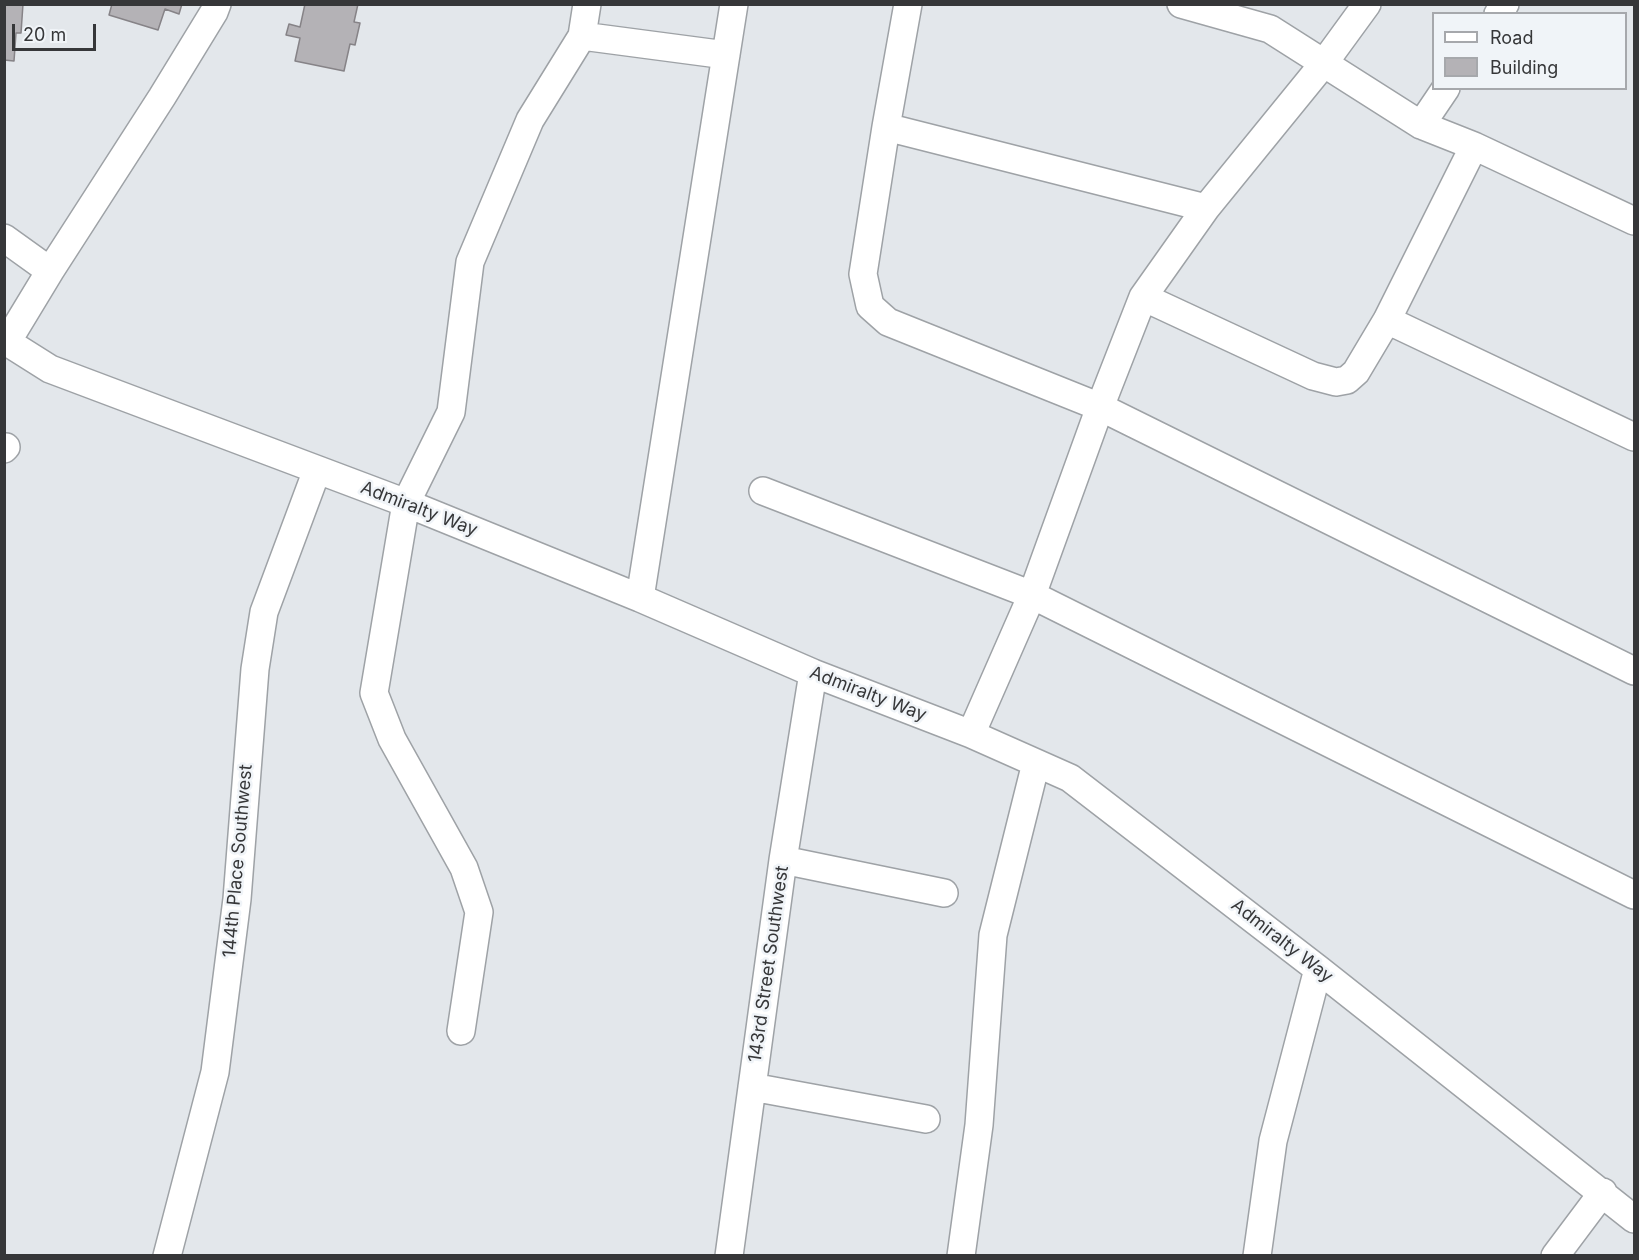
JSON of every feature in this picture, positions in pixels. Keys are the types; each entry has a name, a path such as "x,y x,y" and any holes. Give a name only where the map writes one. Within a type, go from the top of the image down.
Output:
{"street":[{"path":"6,341 162,97 217,4"},
{"path":"461,1031 479,912 464,868 392,739 374,693 406,503 451,412 470,262 530,120 582,36 587,4"},
{"path":"640,598 734,4"},
{"path":"908,4 863,274 870,306 888,322 1100,407 1635,671"},
{"path":"1181,4 1270,29 1421,124 1474,146 1635,221"},
{"path":"971,734 1032,595 1100,407 1143,297 1206,208 1324,63 1367,4"},
{"path":"582,36 726,55"},
{"path":"1421,124 1445,90"},
{"path":"886,127 1206,208"},
{"path":"1143,297 1313,376 1336,382 1347,380 1356,372 1387,320 1474,146"},
{"path":"4,238 50,271"},
{"path":"1387,320 1635,437"},
{"name":"Admiralty Way","path":"6,341 50,369 406,503 640,598 813,673 971,734 1070,778 1318,969 1635,1219"},
{"name":"144th Place Southwest","path":"166,1256 215,1072 237,899 255,669 264,612 317,470"},
{"path":"763,491 1032,595 1635,895"},
{"name":"143rd Street Southwest","path":"729,1256 783,860 813,673"},
{"path":"961,1256 979,1125 993,935 1036,763"},
{"path":"783,860 944,893"},
{"path":"1257,1256 1273,1142 1318,969"},
{"path":"752,1087 926,1119"},
{"path":"1555,1256 1603,1192"}],"building":[{"path":"4,4 23,4 21,33 16,33 14,61 4,60"},
{"path":"112,4 182,4 179,14 165,9 158,30 109,15"},
{"path":"305,4 358,4 354,22 360,23 355,45 350,44 344,71 295,61 300,38 286,35 289,24 300,27"}]}
